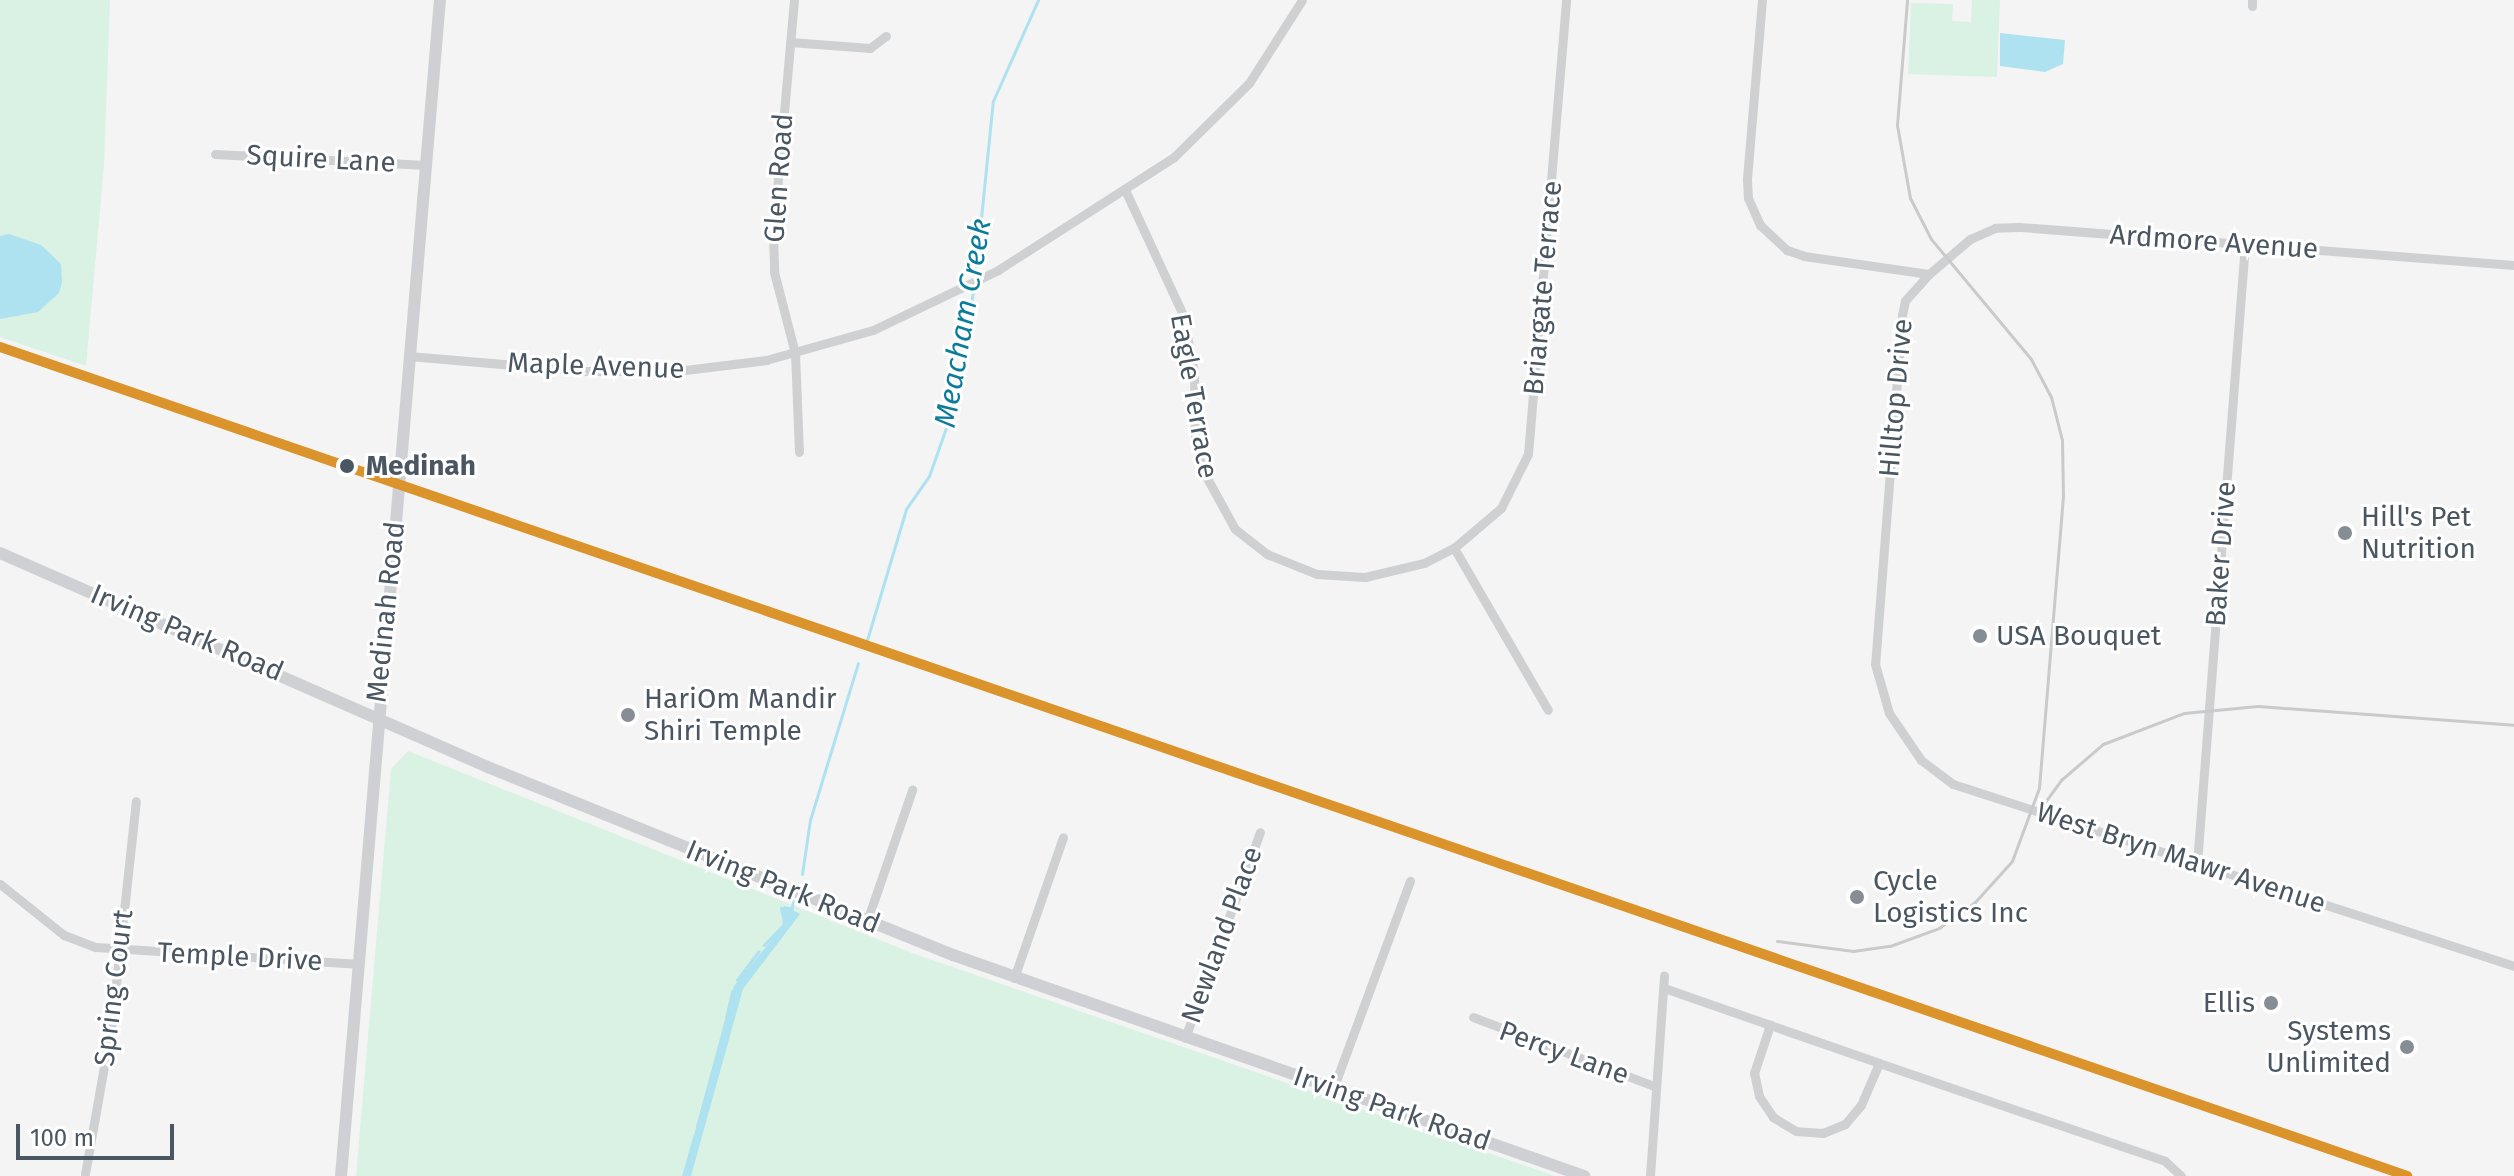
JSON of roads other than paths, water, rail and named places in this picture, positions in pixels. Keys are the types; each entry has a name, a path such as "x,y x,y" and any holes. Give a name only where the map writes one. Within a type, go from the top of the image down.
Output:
{"main road":[{"name":"Medinah Road","path":"341,1176 376,715 440,0"},
{"name":"Irving Park Road","path":"0,553 376,715 490,768 867,921 1014,978 1584,1176"}],"street":[{"name":"Glen Road","path":"794,0 773,236 774,272 795,353 799,452"},
{"name":"Maple Avenue","path":"409,356 642,373 714,368 795,353 873,330 988,275 1126,192 1196,140 1226,110 1279,42 1302,0"},
{"name":"Briargate Terrace","path":"1223,513 1267,554 1317,574 1375,576 1424,563 1454,548 1501,508 1528,454 1566,0"},
{"path":"1762,0 1747,179 1748,198 1760,225 1788,251 1804,256 1929,274"},
{"path":"790,42 870,48 886,36"},
{"name":"Squire Lane","path":"215,154 426,165"},
{"name":"Eagle Terrace","path":"1126,192 1183,315 1194,372 1197,450 1223,513"},
{"name":"Ardmore Avenue","path":"1929,274 1970,239 1995,228 2514,265"},
{"name":"Baker Drive","path":"2197,863 2245,244"},
{"name":"Hilltop Drive","path":"1883,701 1875,664 1902,315 1905,301 1929,274"},
{"path":"1454,548 1548,710"},
{"name":"West Bryn Mawr Avenue","path":"1883,701 1921,760 1953,784 2514,966"},
{"path":"867,921 912,790"},
{"name":"Spring Court","path":"85,1174 120,949 136,801"},
{"name":"Newland Place","path":"1185,1038 1260,832"},
{"path":"1014,978 1063,837"},
{"path":"1333,1089 1410,881"},
{"name":"Temple Drive","path":"0,884 64,935 120,949 356,964"},
{"path":"1650,1176 1664,975"},
{"path":"1664,988 2165,1161 2181,1176"},
{"name":"Percy Lane","path":"1473,1017 1656,1087"},
{"path":"1770,1025 1754,1073 1759,1096 1773,1117 1796,1131 1823,1133 1845,1124 1861,1105 1879,1063"}],"water":[{"path":"2000,33 2065,40 2063,64 2045,72 2000,66"},
{"path":"9,234 41,245 61,264 62,282 59,293 38,312 0,319 0,236"},
{"path":"785,906 800,914 743,989 691,1176 683,1176 734,986 783,926 781,908"}],"waterway":[{"name":"Meacham Creek","path":"975,277 993,101 1038,0"},
{"name":"Meacham Creek","path":"867,640 906,509 929,476 954,405 974,285"},
{"name":"Meacham Creek","path":"802,874 810,820 858,663"},
{"name":"Meacham Creek","path":"782,914 781,908 792,908 793,901"},
{"name":"Meacham Creek","path":"764,945 783,925"},
{"name":"Meacham Creek","path":"737,980 759,951"},
{"name":"Meacham Creek","path":"726,1018 732,991"},
{"name":"Meacham Creek","path":"697,1126 719,1049"},
{"name":"Meacham Creek","path":"683,1176 694,1137"}],"railway":[{"path":"1777,941 1853,951 1890,946 1939,928 1975,902 2012,861 2039,788 2063,497 2062,440 2051,397 2031,359 1931,239 1910,198 1897,125 1907,0"},
{"path":"2040,809 2061,780 2103,744 2184,713 2258,706 2514,725"}],"place":[{"name":"Medinah","path":"347,466"},
{"name":"Hill's Pet Nutrition","path":"2345,533"},
{"name":"USA Bouquet","path":"1980,636"},
{"name":"HariOm Mandir Shiri Temple","path":"628,715"},
{"name":"Cycle Logistics Inc","path":"1857,897"},
{"name":"Ellis","path":"2271,1003"},
{"name":"Systems Unlimited","path":"2407,1047"}]}
